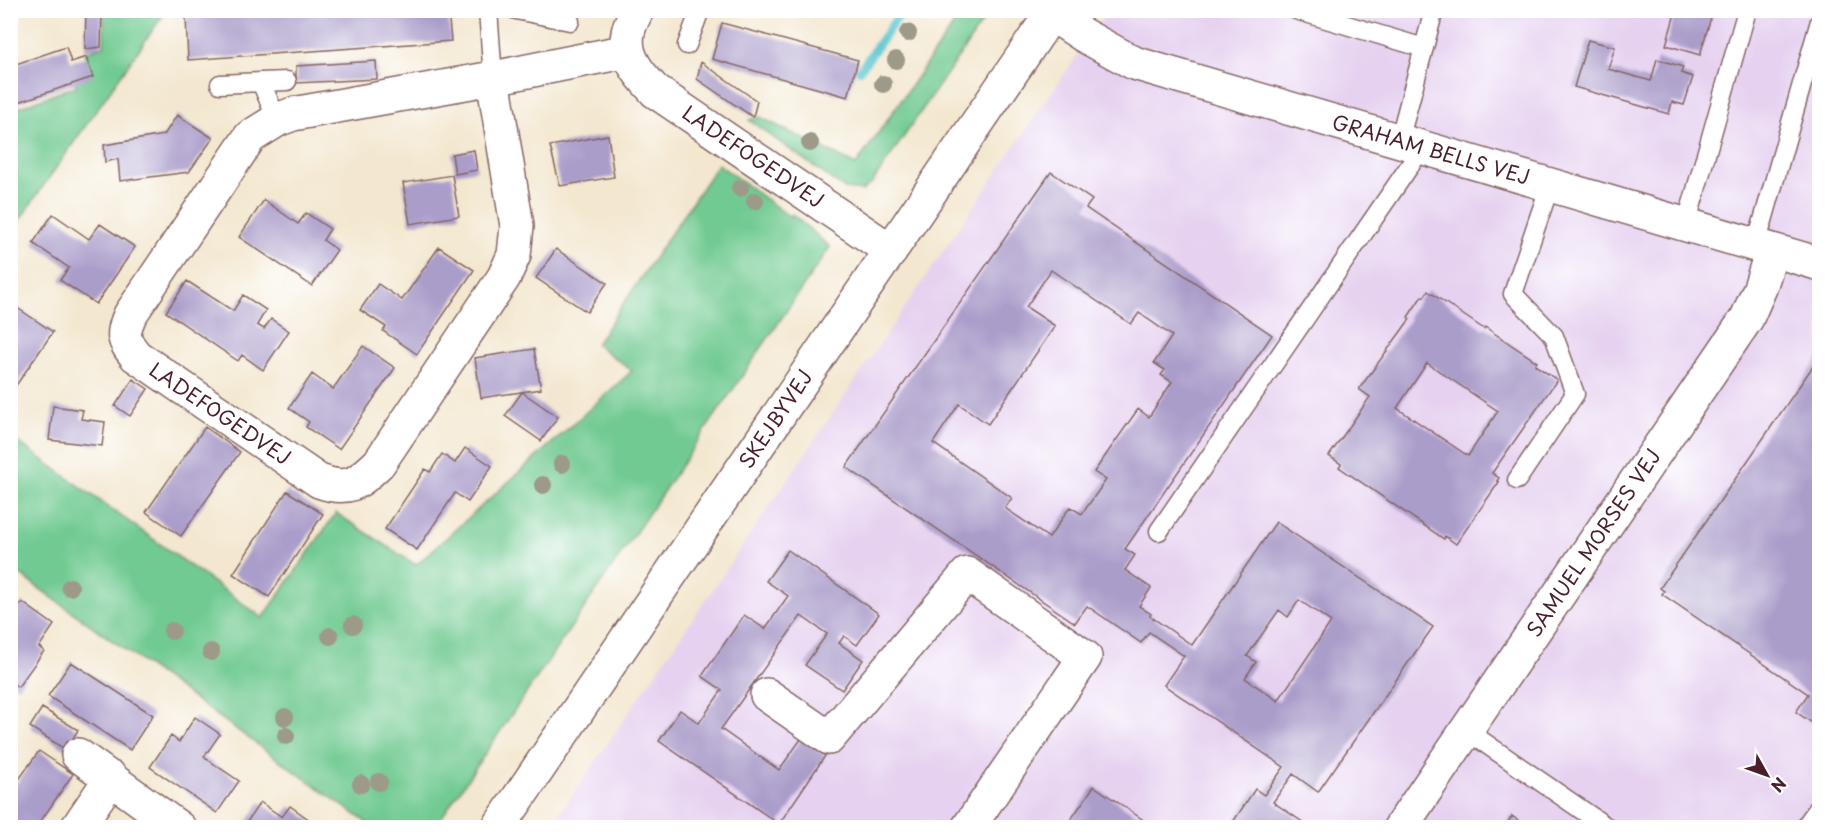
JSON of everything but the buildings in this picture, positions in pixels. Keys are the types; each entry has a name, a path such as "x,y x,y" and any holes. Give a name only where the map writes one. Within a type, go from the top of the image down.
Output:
{"street":[{"path":"628,51 627,33 637,10"},
{"name":"GRAHAM BELLS VEJ","path":"1053,12 1083,35 1134,63 1820,264"},
{"name":"SKEJBYVEJ","path":"498,828 1053,12"},
{"name":"LADEFOGEDVEJ","path":"493,78 517,226 514,255 504,277 379,463 364,477 350,485 333,486 319,481 136,356 125,342 124,327 130,315 250,138 277,120 293,114 628,51 636,71 656,91 891,251"},
{"name":"SAMUEL MORSES VEJ","path":"1400,828 1747,318 1760,288 1764,248"},
{"path":"767,694 829,738 967,574 1085,657 968,828"},
{"path":"78,755 179,828"},
{"path":"77,828 111,778"}],"lane":[{"path":"488,10 493,78"},
{"path":"516,10 570,21"},
{"path":"687,45 700,10"},
{"path":"1296,10 1424,48"},
{"path":"1159,531 1411,144 1424,48 1434,10"},
{"path":"1686,225 1747,10"},
{"path":"1815,10 1820,16"},
{"path":"1764,248 1820,21"},
{"path":"220,84 287,81"},
{"path":"261,82 277,120"},
{"path":"1518,480 1575,394 1554,336 1513,294 1550,185"},
{"path":"1466,730 1608,828"},
{"path":"1804,828 1820,806"}],"shaded area":[{"path":"1107,11 1819,11 1819,827 550,828"}],"green space":[{"path":"104,11 166,11 11,232 11,110 76,86 77,76 89,70 85,52 104,46"},
{"path":"963,11 990,11 872,183 862,191 845,189 749,120 760,117 856,165"},
{"path":"718,164 790,217 792,214 830,247 435,827 365,827 367,823 11,568 11,437 263,618 336,513 416,565 632,371 596,344"}],"waterway":[{"path":"860,70 902,11"}]}
